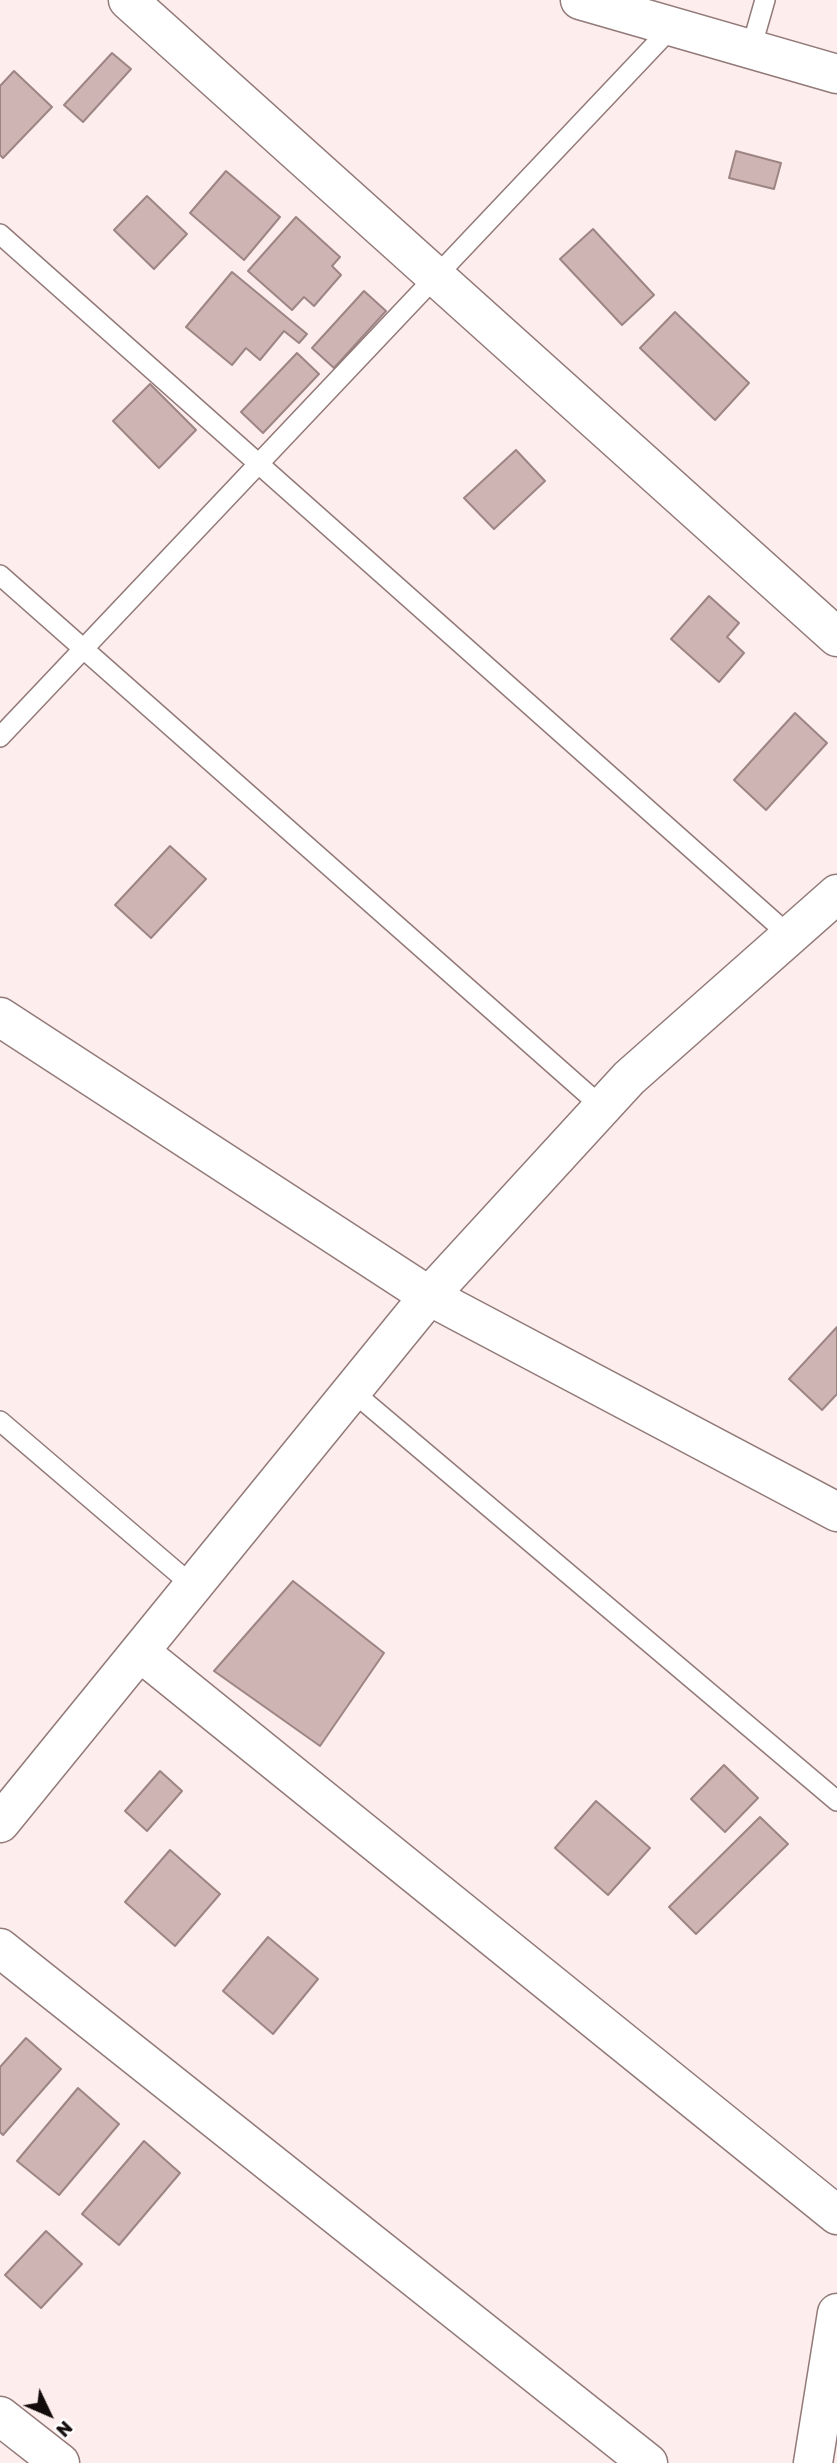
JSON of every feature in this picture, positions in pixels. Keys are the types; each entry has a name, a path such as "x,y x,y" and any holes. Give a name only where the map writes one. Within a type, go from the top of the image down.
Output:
{"street":[{"path":"128,0 837,637"},
{"path":"580,0 837,74"},
{"path":"0,1823 429,1296 629,1078 837,894"},
{"path":"0,1017 429,1296 837,1512"},
{"path":"139,1652 837,2215"},
{"path":"0,1948 648,2463"},
{"path":"813,2463 837,2313"},
{"path":"0,2416 60,2463"}],"lane":[{"path":"751,49 765,0"},
{"path":"0,737 672,27"},
{"path":"0,234 790,936"},
{"path":"0,575 602,1107"},
{"path":"352,1391 837,1801"},
{"path":"0,1421 193,1586"}],"building":[{"path":"112,53 131,69 83,122 64,105"},
{"path":"14,71 52,107 3,158 0,155 0,86"},
{"path":"736,151 781,163 774,189 729,178"},
{"path":"226,171 280,217 244,260 190,213"},
{"path":"147,196 187,234 154,269 114,230"},
{"path":"296,217 340,257 332,266 341,275 314,306 304,297 292,310 248,271"},
{"path":"593,229 654,295 622,325 560,259"},
{"path":"232,272 307,334 299,343 284,331 260,360 246,348 232,365 186,327"},
{"path":"364,291 386,311 334,368 312,348"},
{"path":"675,312 749,383 715,420 640,348"},
{"path":"297,353 319,374 263,433 241,412"},
{"path":"150,384 196,430 159,468 113,421"},
{"path":"516,450 545,481 494,529 464,498"},
{"path":"709,596 739,623 727,637 744,653 719,682 671,639"},
{"path":"795,713 827,743 766,810 734,780"},
{"path":"170,846 206,879 151,938 115,905"},
{"path":"837,1327 837,1394 822,1410 789,1379"},
{"path":"293,1581 384,1653 320,1746 214,1671"},
{"path":"724,1765 758,1798 725,1832 691,1799"},
{"path":"160,1771 182,1791 147,1831 125,1811"},
{"path":"596,1801 650,1848 608,1895 555,1848"},
{"path":"760,1817 788,1844 696,1934 669,1907"},
{"path":"170,1850 220,1894 175,1946 125,1902"},
{"path":"268,1937 318,1979 273,2034 223,1991"},
{"path":"26,2038 61,2069 3,2135 0,2132 0,2067"},
{"path":"78,2088 119,2124 59,2195 17,2161"},
{"path":"144,2141 180,2173 119,2245 82,2214"},
{"path":"46,2231 82,2264 41,2308 5,2275"}]}
